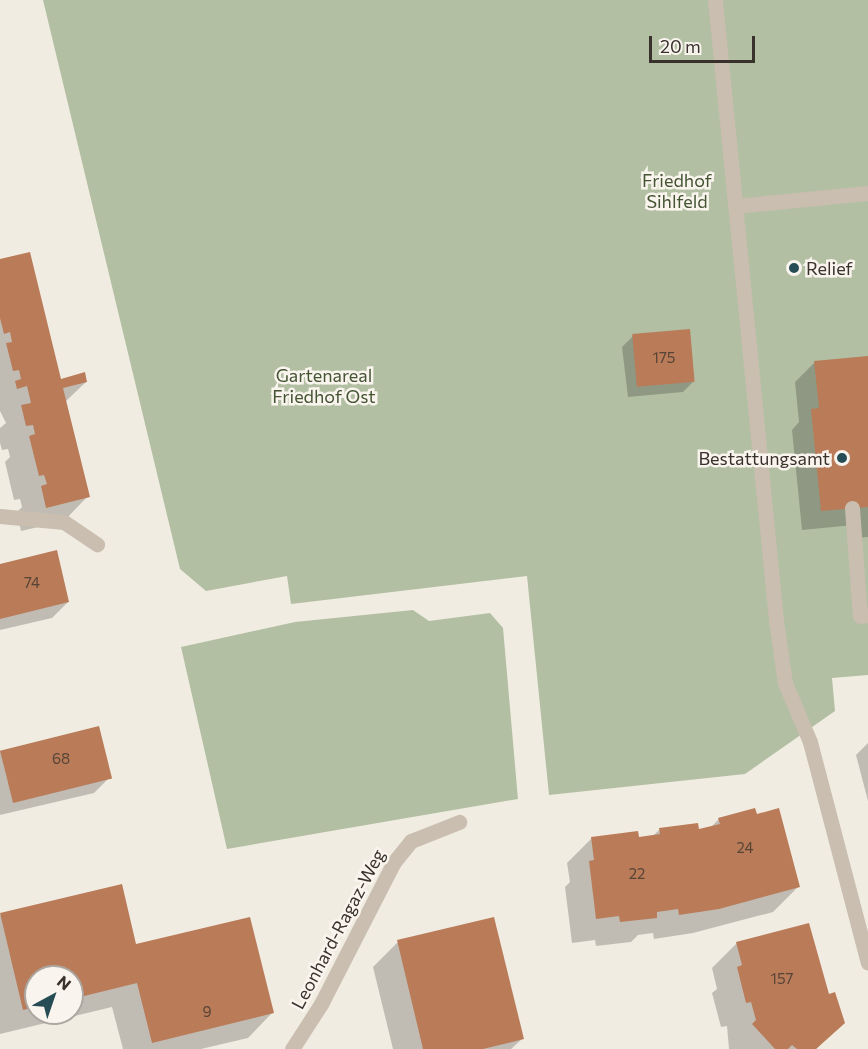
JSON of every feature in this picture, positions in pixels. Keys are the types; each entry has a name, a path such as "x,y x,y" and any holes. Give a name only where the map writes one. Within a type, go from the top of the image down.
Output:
{"street":[{"path":"715,0 778,634 785,683 810,742 868,963"},
{"path":"735,206 868,193"},
{"path":"852,508 860,616 868,615"},
{"path":"0,516 64,522 97,544"},
{"name":"Leonhard-Ragaz-Weg","path":"292,1049 321,1004 394,862 411,842 459,822"}],"green space":[{"path":"43,0 868,0 868,675 832,678 835,711 745,774 549,795 527,576 291,604 287,576 206,591 180,569"},
{"path":"413,610 429,621 490,613 503,628 518,799 227,849 181,647 295,622"}],"building":[{"path":"30,252 61,379 85,372 87,382 63,388 90,497 46,508 41,486 47,484 44,475 39,476 29,436 35,434 33,425 26,426 21,405 31,403 27,386 17,389 15,381 21,379 19,370 13,371 6,343 12,342 10,332 4,334 0,318 0,259"},
{"path":"690,329 695,382 637,387 632,334"},
{"name":"Bestattungsamt","path":"868,356 868,507 821,511 811,409 819,408 814,361"},
{"path":"57,550 69,602 0,619 0,564"},
{"path":"99,726 112,778 13,803 0,751"},
{"path":"755,808 757,814 779,808 800,887 719,909 679,915 678,909 657,912 657,918 620,922 619,916 596,919 589,861 594,860 591,837 638,831 639,837 660,834 659,828 698,823 699,829 720,824 718,818"},
{"path":"122,884 136,944 250,917 274,1013 152,1043 137,983 84,996 84,965 24,965 23,1010 0,913"},
{"path":"494,917 524,1039 483,1049 423,1049 397,940"},
{"path":"809,923 829,994 835,992 845,1023 816,1049 797,1049 792,1045 788,1049 775,1049 752,1024 756,1020 751,1002 746,1003 737,967 742,965 736,942"}],"place":[{"name":"Relief","path":"794,268"},
{"name":"Bestattungsamt","path":"842,458"}],"park label":[{"name":"Friedhof Sihlfeld","path":"677,192"},
{"name":"Gartenareal Friedhof Ost","path":"324,386"}]}
